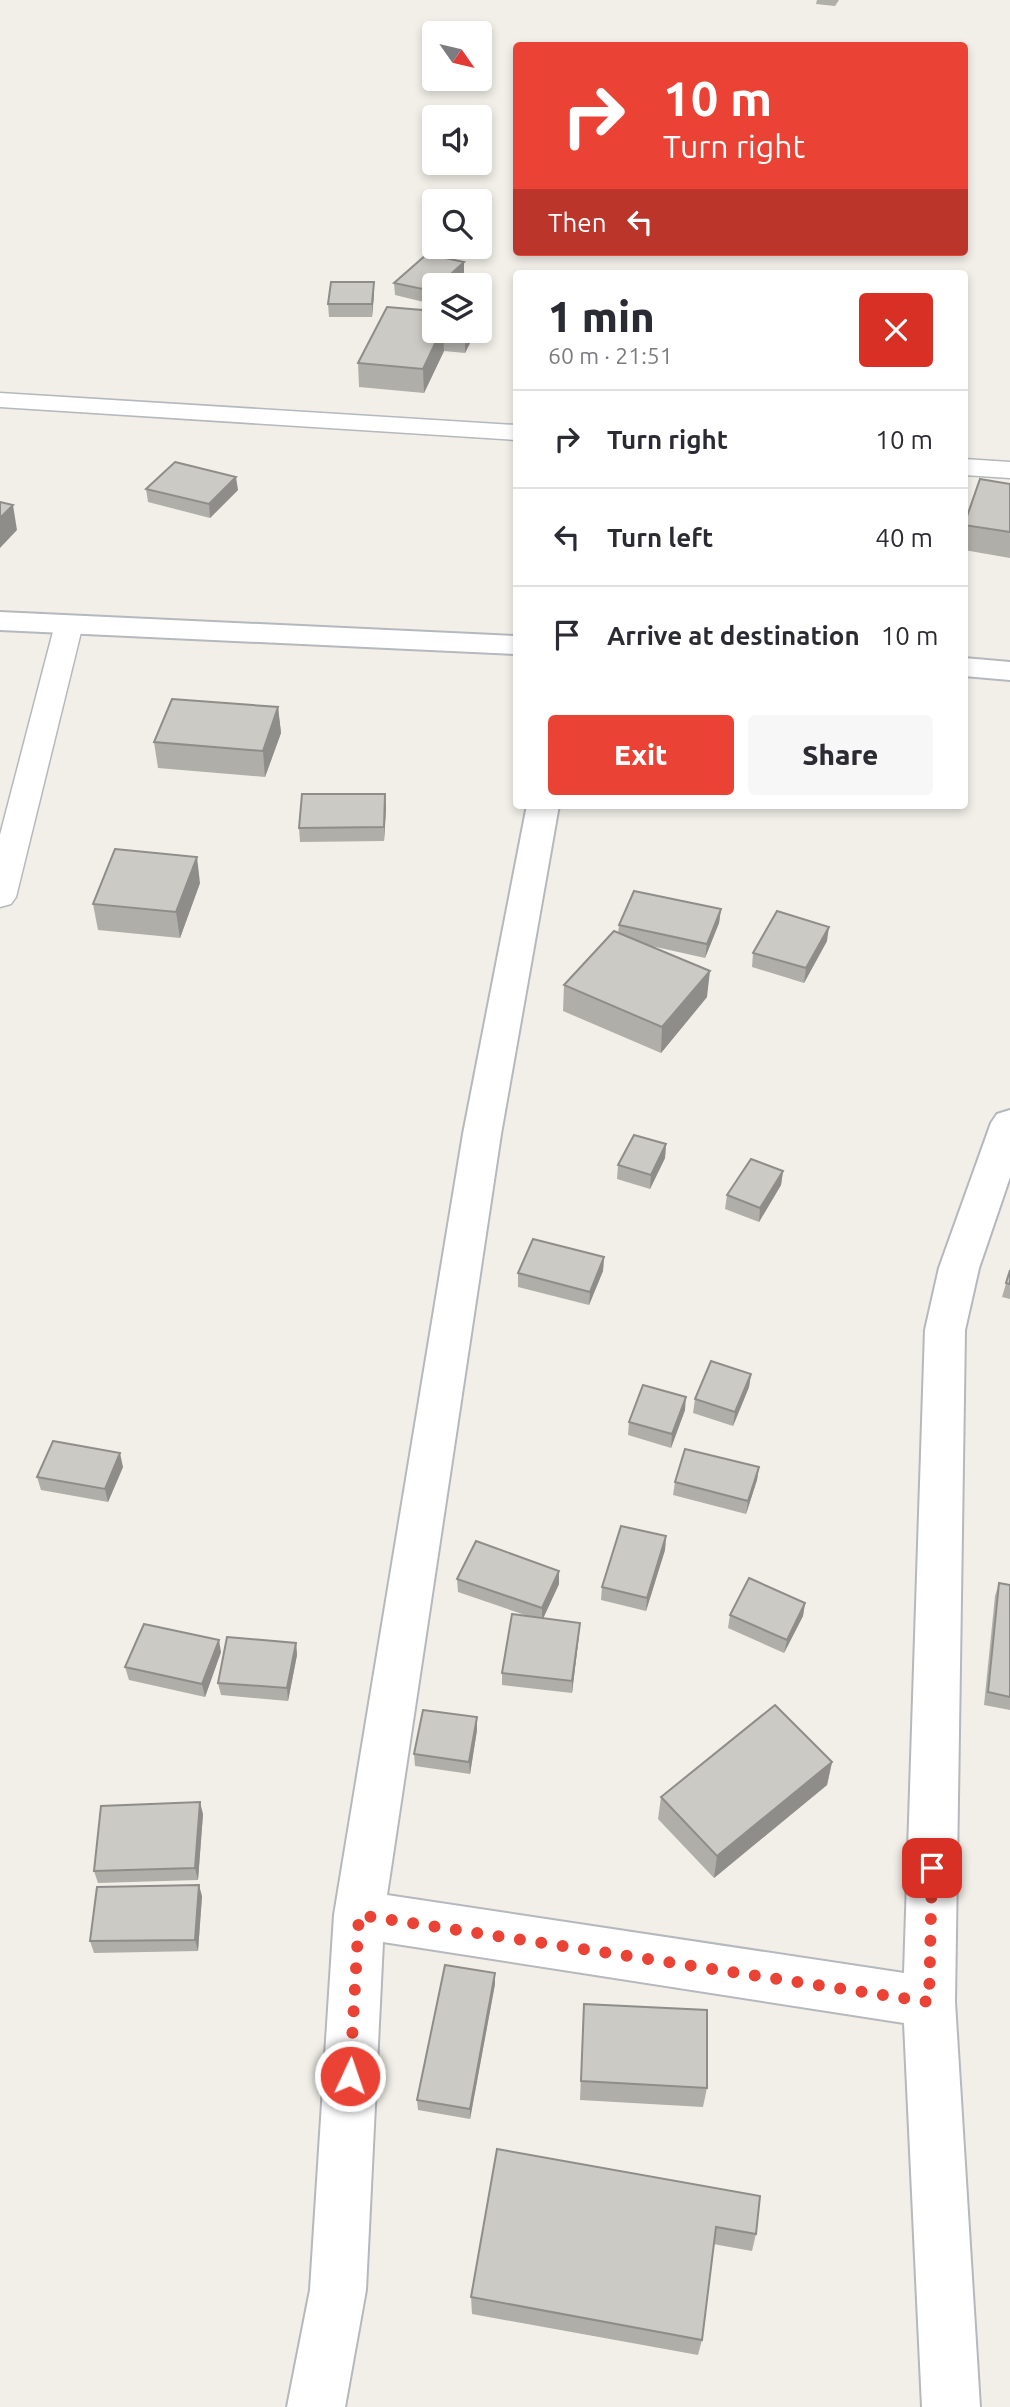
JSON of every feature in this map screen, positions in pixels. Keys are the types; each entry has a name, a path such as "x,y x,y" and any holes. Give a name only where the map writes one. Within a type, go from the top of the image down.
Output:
{"street":[{"path":"0,621 513,645"},
{"path":"968,667 1010,671"},
{"path":"316,2407 338,2290 359,1915 482,1134 542,809"},
{"path":"951,2407 929,2002 945,1330 959,1268 1010,1123"},
{"path":"359,1915 929,2002"}],"lane":[{"path":"0,400 513,433"},
{"path":"968,467 1010,470"},
{"path":"0,897 69,624"}],"building":[{"path":"422,258 464,262 452,273 422,273 422,289 394,283"},
{"path":"331,282 374,282 372,304 328,304"},
{"path":"387,307 422,310 422,343 435,343 423,369 358,363"},
{"path":"175,462 236,477 209,504 146,489"},
{"path":"980,479 1010,484 1010,532 968,526 968,514"},
{"path":"0,502 13,505 0,518"},
{"path":"172,699 278,707 263,751 154,742"},
{"path":"302,794 385,794 384,827 299,828"},
{"path":"115,849 197,857 176,912 93,904"},
{"path":"634,891 721,909 707,944 619,925"},
{"path":"777,911 829,927 806,968 753,953"},
{"path":"614,931 710,971 662,1027 564,985"},
{"path":"634,1135 666,1144 651,1175 618,1165"},
{"path":"751,1159 783,1171 760,1208 727,1195"},
{"path":"533,1239 604,1257 590,1292 518,1273"},
{"path":"711,1361 751,1374 735,1412 695,1399"},
{"path":"643,1385 686,1397 672,1434 629,1422"},
{"path":"53,1441 120,1453 105,1489 37,1477"},
{"path":"685,1449 759,1467 748,1501 675,1482"},
{"path":"621,1526 666,1536 647,1598 602,1587"},
{"path":"476,1541 559,1571 542,1608 457,1579"},
{"path":"749,1578 805,1603 787,1640 730,1615"},
{"path":"999,1583 1010,1585 1010,1697 988,1692"},
{"path":"512,1614 580,1623 572,1681 502,1673"},
{"path":"144,1624 219,1640 202,1684 125,1667"},
{"path":"227,1637 296,1643 287,1688 218,1683"},
{"path":"775,1705 832,1762 717,1856 661,1797"},
{"path":"423,1710 477,1717 469,1762 414,1754"},
{"path":"200,1802 195,1868 94,1871 101,1806"},
{"path":"199,1885 195,1940 90,1941 97,1887"},
{"path":"445,1965 495,1973 470,2109 417,2100"},
{"path":"584,2004 707,2010 707,2088 581,2081"},
{"path":"497,2149 760,2196 756,2234 716,2227 702,2340 471,2297"}],"route":[{"path":"350,2076 359,1915 929,2002 932,1868"}]}
